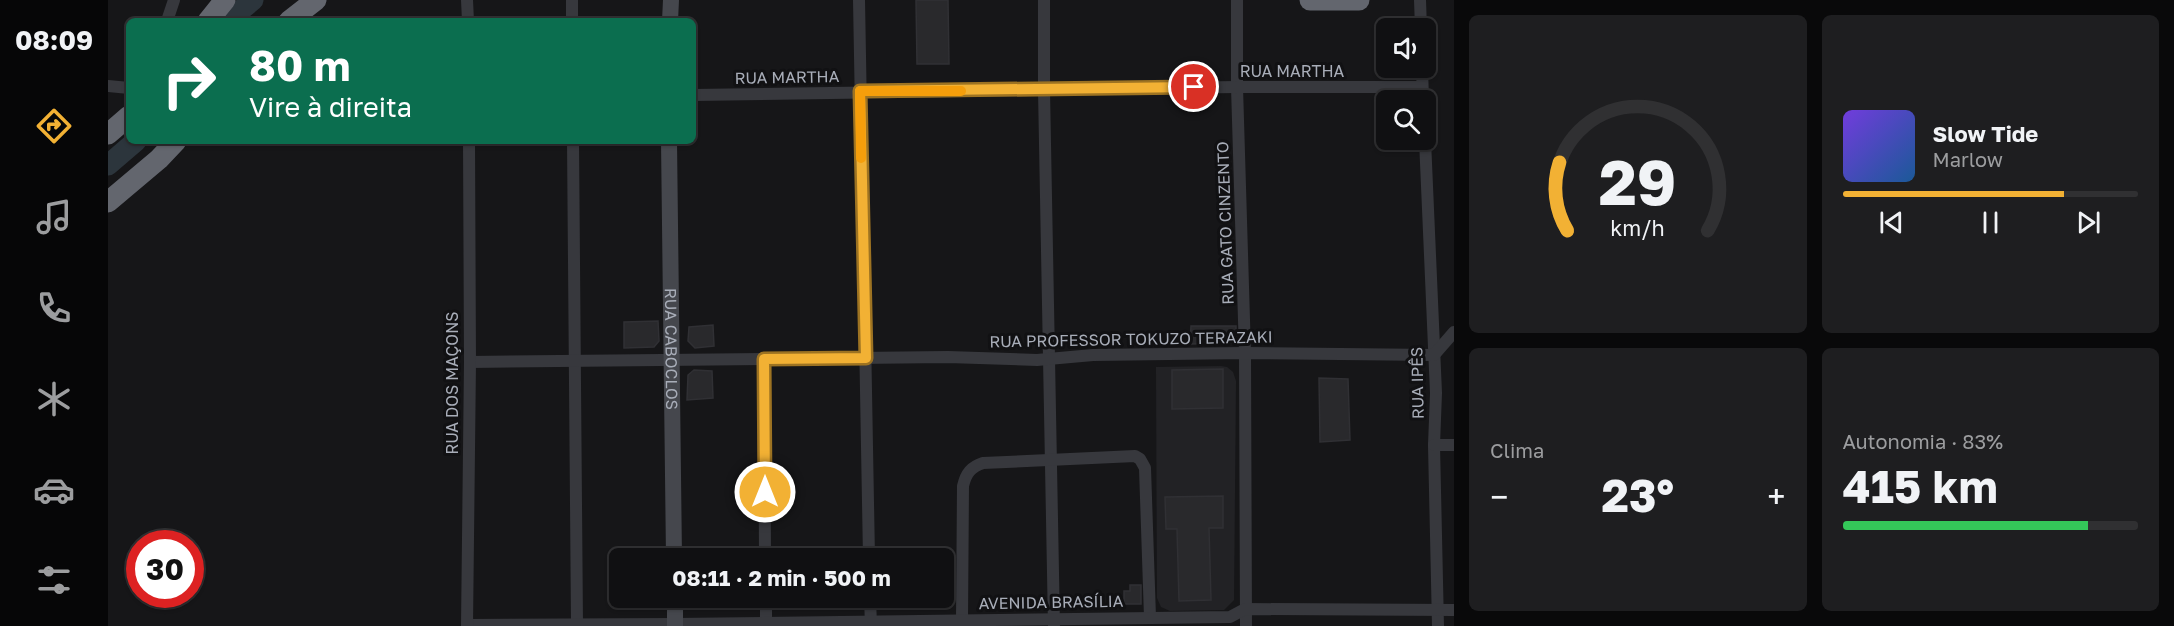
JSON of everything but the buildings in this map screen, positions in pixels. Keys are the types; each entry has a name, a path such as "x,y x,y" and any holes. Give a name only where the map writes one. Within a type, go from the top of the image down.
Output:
{"highway":[{"path":"210,18 225,0"},
{"path":"293,18 316,0"},
{"path":"1310,0 1359,0"},
{"path":"108,134 126,119"},
{"path":"108,202 173,144"}],"street":[{"path":"168,18 174,0"},
{"path":"467,0 468,18"},
{"path":"572,0 572,18"},
{"path":"670,18 671,0"},
{"path":"859,0 869,548"},
{"path":"1044,0 1054,622"},
{"name":"RUA GATO CINZENTO","path":"1237,0 1237,87 1245,352 1246,626"},
{"path":"1420,0 1421,18"},
{"path":"1422,78 1422,90"},
{"path":"108,86 126,88"},
{"name":"RUA MARTHA","path":"696,95 860,91 1422,87"},
{"name":"RUA DOS MAÇONS","path":"467,626 470,362 469,144"},
{"path":"573,144 577,624"},
{"name":"RUA CABOCLOS","path":"669,144 674,548"},
{"name":"RUA IPÊS","path":"1425,150 1436,393 1434,445 1438,626"},
{"path":"1434,355 1449,342 1454,332"},
{"name":"RUA PROFESSOR TOKUZO TERAZAKI","path":"470,362 948,357 1050,360 1093,355 1245,352 1434,355"},
{"path":"764,359 765,548"},
{"path":"1434,445 1454,445"},
{"path":"962,620 963,486 968,471 984,463 1135,456 1145,468 1150,617"},
{"path":"675,608 675,625"},
{"path":"766,608 766,622"},
{"path":"870,608 871,624"},
{"name":"AVENIDA BRASÍLIA","path":"467,626 766,622 871,624 962,620 1054,622 1230,616 1245,609 1454,610"}],"shaded area":[{"path":"1221,366 1233,372 1236,381 1234,600 1224,610 1170,611 1161,607 1157,598 1156,367"}],"waterway":[{"path":"234,18 253,0"},
{"path":"108,165 132,144"}],"slow traffic":[{"path":"861,158 860,91 961,91"}],"route":[{"path":"765,492 764,359 866,358 860,91 1194,87"}]}
